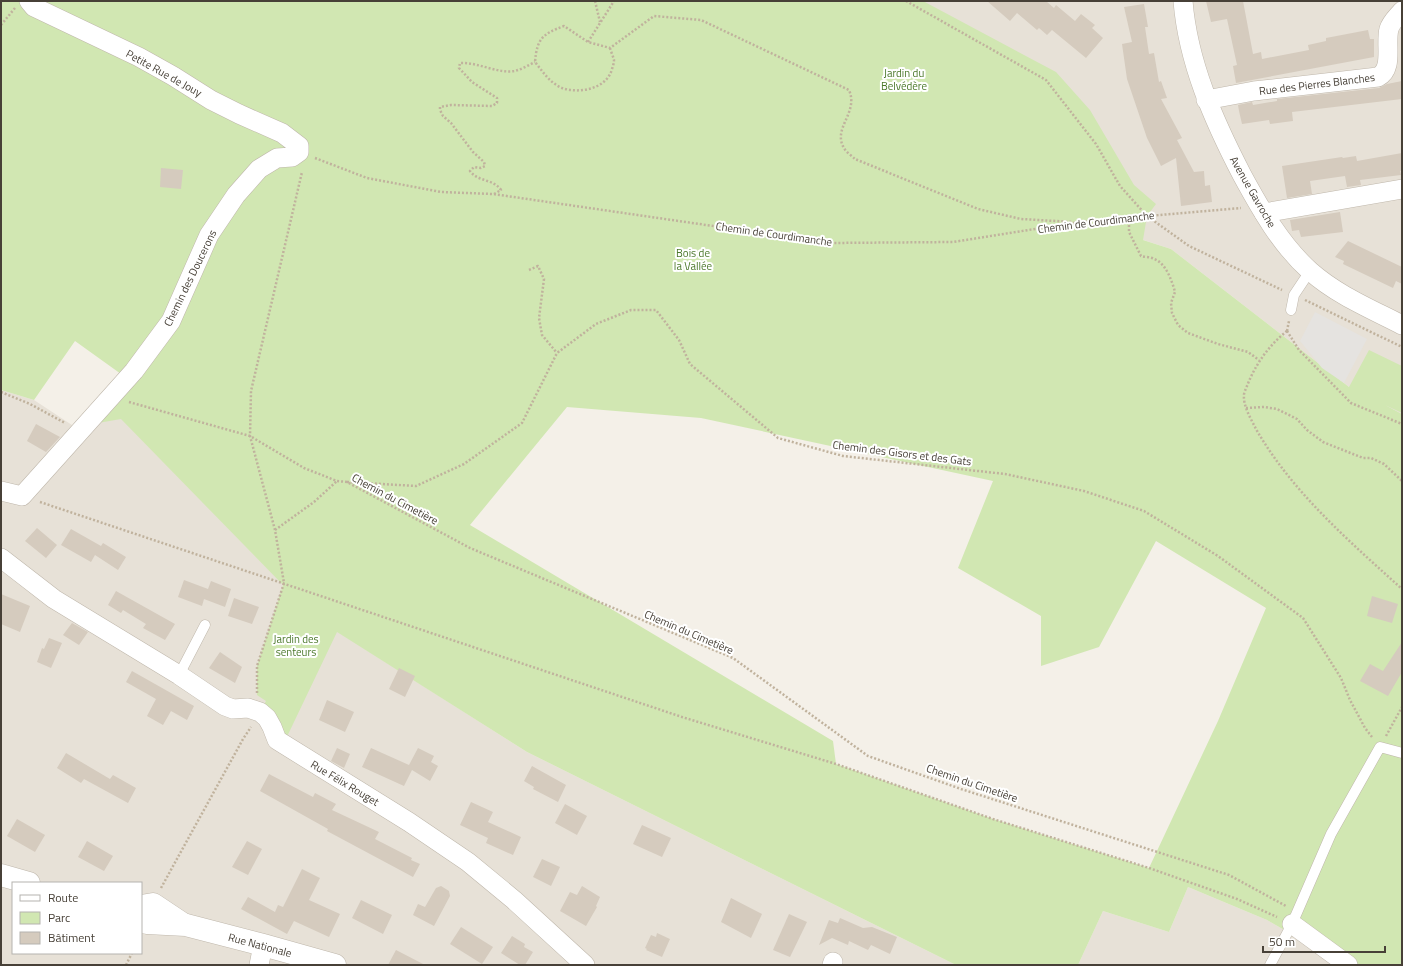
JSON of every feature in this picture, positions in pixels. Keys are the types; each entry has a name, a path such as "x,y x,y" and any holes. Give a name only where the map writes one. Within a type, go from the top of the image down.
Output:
{"street":[{"name":"Avenue Gavroche","path":"1184,1 1194,60 1206,100 1231,154 1261,210 1281,238 1310,271 1326,284 1351,300 1402,325"},
{"name":"Petite Rue de Jouy","path":"22,4 34,7 139,57 211,100 282,133 299,146"},
{"name":"Rue des Pierres Blanches","path":"1206,100 1254,91 1378,77 1384,73 1386,68 1388,58 1387,39 1390,28 1402,11"},
{"name":"Chemin des Doucerons","path":"22,496 134,371 171,321 209,234 236,195 260,169 277,158 292,157 299,152 299,146"},
{"path":"1261,210 1402,189"},
{"path":"1,491 22,496"},
{"path":"1,558 54,599 179,675 225,706 233,709 248,708 260,712"},
{"name":"Rue Félix Rouget","path":"260,712 267,718 277,740 409,822 468,862 514,900 585,965"},
{"path":"1,875 26,882"},
{"name":"Rue Nationale","path":"142,906 153,904 186,926 261,955 335,965"},
{"path":"1295,918 1348,965"},
{"name":"Rue Nationale","path":"142,920 147,923 186,926"}],"lane":[{"path":"1291,310 1294,296 1310,271"},
{"path":"179,675 205,625"},
{"path":"1270,965 1295,918 1331,834 1380,747 1402,754"}],"path":[{"path":"596,1 601,22"},
{"path":"588,42 614,1"},
{"path":"906,1 1046,80 1096,144 1120,186 1147,216 1189,246 1402,347"},
{"path":"1,26 22,4"},
{"path":"610,48 654,16 701,20 849,90 852,98 850,112 841,132 841,141 845,149 855,159 978,209 1021,219 1080,222"},
{"path":"564,26 588,42 610,48 614,61 611,73 605,82 593,88 575,91 561,87 546,77 535,62 536,52 543,36 564,26"},
{"path":"493,194 501,190 499,187 491,182 474,176 470,171 474,167 481,168 485,166 484,162 473,152 451,123 443,116 440,107 451,105 492,106 497,104 497,98 472,82 459,68 460,63 514,71 535,62"},
{"name":"Chemin de Courdimanche","path":"299,146 312,156 367,178 441,192 493,194 830,243 953,242 1080,222 1147,216 1261,210"},
{"path":"260,712 266,701 257,695 257,666 284,583 275,530 250,436 251,391 301,173 304,168"},
{"path":"1129,218 1129,232 1141,256 1155,259 1163,266 1172,280 1175,292 1171,303 1172,313 1178,325 1188,334 1248,352 1259,360"},
{"path":"529,270 538,266 544,279 539,318 542,335 557,353"},
{"name":"Chemin des Gisors et des Gats","path":"347,482 416,486 464,464 522,423 557,353 596,324 631,310 656,310 679,340 690,364 778,438 843,456 1005,474 1084,491 1144,511 1218,556 1303,618 1341,678 1350,700 1365,728 1380,747"},
{"path":"1402,424 1351,403 1299,350 1287,331 1259,360 1244,395 1246,408 1250,418 1268,450 1301,493 1402,589"},
{"path":"1,392 30,404 80,431"},
{"name":"Chemin du Cimetière","path":"111,397 250,436 304,468 337,481 347,482 470,548 733,658 868,756 961,789 1229,875 1295,918"},
{"path":"1246,408 1264,407 1277,409 1297,419 1307,430 1323,442 1362,458 1371,458 1384,464 1402,481"},
{"path":"275,530 314,502 337,481"},
{"path":"22,496 682,717 836,764 993,819 1149,868 1295,918"},
{"path":"1380,747 1402,707"},
{"path":"166,879 243,739"},
{"path":"126,965 132,954"}],"shaded area":[{"path":"411,1 1402,1 1402,414 1349,387 1171,249"},
{"path":"1315,312 1367,339 1344,383 1322,368 1300,341"},
{"path":"1,390 34,400 75,427 121,418 316,618 527,752 956,965 1,965"},
{"path":"1188,887 1267,920 1345,965 1078,965 1103,911 1169,932"}],"green space":[{"path":"1,1 923,1 1056,72 1090,110 1134,185 1156,204 1147,216 1143,240 1171,249 1349,387 1369,350 1402,366 1402,413 1385,405 1402,414 1402,965 1345,965 1267,920 1188,887 1169,932 1103,911 1078,965 956,965 527,752 337,632 283,745 260,712 266,701 257,695 257,666 283,585 121,419 75,427 121,374 75,341 34,400 1,390","holes":["567,407 701,418 993,481 958,568 1041,616 1041,666 1099,647 1156,541 1266,608 1218,721 1149,868 993,819 836,764 833,741 470,525"]}],"building":[{"path":"987,1 1046,1 1054,8 1056,5 1075,21 1081,14 1095,25 1092,28 1103,38 1086,58 1052,30 1047,35 1039,28 1037,30 1017,13 1010,21"},
{"path":"1206,1 1243,1 1253,54 1261,52 1262,59 1309,50 1308,45 1326,41 1326,38 1368,30 1370,39 1374,39 1374,57 1236,83 1233,66 1237,65 1227,19 1211,22"},
{"path":"1144,4 1148,27 1145,27 1149,54 1154,53 1159,82 1161,81 1167,98 1161,99 1182,138 1177,140 1194,172 1204,171 1205,186 1210,185 1212,202 1181,206 1176,158 1161,166 1147,138 1127,79 1122,44 1132,42 1124,7"},
{"path":"1402,81 1402,99 1292,112 1293,121 1270,124 1269,120 1242,124 1238,105 1252,102 1253,105 1277,101 1277,99 1379,88 1387,84"},
{"path":"1402,153 1401,175 1360,180 1361,185 1347,187 1345,176 1310,181 1312,194 1287,198 1282,166 1356,156 1357,161"},
{"path":"161,168 183,170 181,189 160,187"},
{"path":"1340,212 1343,232 1301,237 1299,230 1292,231 1290,220"},
{"path":"1348,241 1402,267 1402,284 1396,281 1393,288 1343,264 1344,261 1335,257"},
{"path":"36,424 60,437 46,452 27,441"},
{"path":"37,528 57,545 46,558 25,541"},
{"path":"71,529 101,546 103,543 126,557 118,570 95,555 91,562 61,545"},
{"path":"184,580 208,589 211,581 231,589 225,607 204,599 202,606 178,597"},
{"path":"116,591 175,624 165,640 143,628 146,624 123,610 121,613 108,605"},
{"path":"1,594 30,606 20,632 1,624"},
{"path":"1372,596 1398,604 1392,623 1367,616"},
{"path":"234,598 259,607 252,624 228,616"},
{"path":"72,623 88,632 79,645 63,635"},
{"path":"49,638 62,643 51,668 37,662 42,648 44,649"},
{"path":"1402,642 1402,672 1388,696 1360,681 1370,664 1383,671"},
{"path":"220,652 242,667 235,683 209,668"},
{"path":"399,668 415,676 405,697 389,689"},
{"path":"132,671 194,706 187,720 171,711 163,725 147,716 156,699 126,682"},
{"path":"327,700 354,712 345,732 319,720"},
{"path":"337,748 350,754 344,768 331,761"},
{"path":"371,748 409,765 418,748 434,756 431,762 438,766 430,781 412,770 404,786 362,767"},
{"path":"66,753 110,779 113,775 136,788 128,803 84,779 81,783 57,768"},
{"path":"532,766 566,785 558,802 533,789 534,787 524,781"},
{"path":"269,774 313,797 315,793 336,804 332,810 379,832 375,839 412,858 411,860 420,864 413,877 327,831 328,829 260,791"},
{"path":"471,802 493,812 488,822 521,837 513,855 486,843 488,838 460,825"},
{"path":"565,804 587,816 577,835 555,823"},
{"path":"17,819 45,835 35,852 7,836"},
{"path":"642,825 671,838 662,857 633,844"},
{"path":"87,841 113,856 104,871 78,857"},
{"path":"247,841 262,849 248,875 232,867"},
{"path":"542,859 560,867 551,886 533,877"},
{"path":"302,869 320,878 309,900 340,914 329,937 294,921 287,934 241,909 248,897 275,912 278,905 283,907"},
{"path":"441,886 449,891 450,896 434,926 413,915 418,904 425,907 436,888"},
{"path":"582,886 600,897 596,906 597,907 586,926 560,911 570,892 577,895"},
{"path":"731,898 762,914 751,938 721,922"},
{"path":"361,900 392,915 383,934 352,918"},
{"path":"789,914 807,922 790,957 773,950"},
{"path":"840,918 863,928 872,927 897,937 890,954 871,945 868,950 849,941 848,945 832,938 819,945 829,920 838,923"},
{"path":"461,927 493,947 482,964 450,944"},
{"path":"657,933 670,939 662,957 646,950 647,949 645,948 651,935 656,937"},
{"path":"512,936 525,944 524,947 533,952 525,965 520,965 501,953"},
{"path":"396,950 425,965 388,965"}],"park label":[{"name":"Jardin du Belvédère","path":"904,79"},
{"name":"Bois de la Vallée","path":"693,259"},
{"name":"Jardin des senteurs","path":"296,645"}]}
